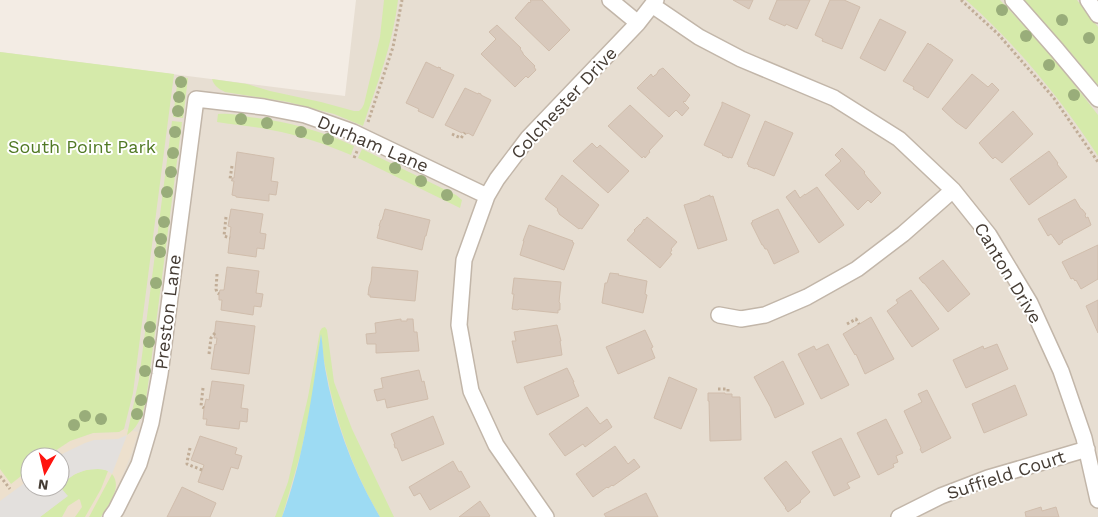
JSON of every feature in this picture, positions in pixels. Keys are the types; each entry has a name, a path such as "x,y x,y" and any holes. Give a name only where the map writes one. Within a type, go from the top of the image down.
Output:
{"street":[{"path":"610,0 638,23"},
{"path":"1013,0 1058,50 1098,99"},
{"path":"1088,0 1098,15"},
{"name":"Colchester Drive","path":"546,517 496,445 471,391 459,325 464,260 487,196 497,179 528,138 638,23 654,2"},
{"name":"Canton Drive","path":"654,2 698,37 741,59 834,98 899,138 953,190 989,235 1030,303 1061,371 1087,450 1098,500"},
{"name":"Durham Lane","path":"196,99 264,107 305,115 353,132 487,196"},
{"name":"Preston Lane","path":"111,517 139,464 151,424 160,374 196,99"},
{"path":"719,315 741,319 765,315 827,286 858,269 903,234 953,190"},
{"name":"Suffield Court","path":"899,517 941,496 988,478 1087,450"}],"path":[{"path":"366,126 393,47 402,0"},
{"path":"961,0 998,34 1053,97 1098,162"},
{"path":"452,134 461,138 465,133"},
{"path":"354,158 358,148"},
{"path":"232,166 230,178 232,180"},
{"path":"226,217 224,236 230,238"},
{"path":"218,274 216,289 217,293 220,294"},
{"path":"847,324 856,319 859,324"},
{"path":"209,354 210,338 215,333"},
{"path":"203,388 201,406 204,408"},
{"path":"718,389 728,389 728,394"},
{"path":"190,448 188,464 202,470"},
{"path":"0,476 10,489"}],"shaded area":[{"path":"356,0 1098,0 1098,517 0,517 0,52 345,96"},
{"path":"0,378 51,447 20,447 20,497 70,497 70,447 60,447 70,441 93,433 119,432 124,429 138,432 117,489 101,517 0,517"},
{"path":"127,435 112,474 106,470 86,470 70,478 70,450 94,440 118,439"},
{"path":"20,486 20,497 67,497 40,517 0,517 0,501"}],"green space":[{"path":"384,0 398,0 396,16 384,64 363,126 334,114 288,102 225,92 217,87 212,79 247,84 359,111 364,104 380,37"},
{"path":"966,0 1000,0 1053,57 1098,115 1098,156 1069,114 1037,74 1003,35"},
{"path":"1022,0 1077,0 1098,27 1098,86 1072,54"},
{"name":"South Point Park","path":"0,52 174,74 133,393 124,429 119,432 93,433 70,441 61,447 20,447 20,477 11,484 0,469"},
{"path":"178,77 188,78 183,118 173,117"},
{"path":"218,114 234,114 290,124 316,131 354,146 351,155 292,134 258,127 217,122"},
{"path":"172,121 182,122 147,394 138,424 127,435 139,379"},
{"path":"362,149 456,195 462,200 460,208 358,158"},
{"path":"325,327 334,382 352,429 394,517 380,517 354,464 335,408 325,366 321,336 312,399 301,452 282,517 275,517 288,482 308,397 320,331"},
{"path":"102,469 108,471 101,489 85,517 75,517 82,507 79,499 68,506 62,517 40,517 66,497 70,497 70,478 83,471"},
{"path":"112,474 116,485 110,502 101,517 89,517"}],"water":[{"path":"321,334 324,364 339,426 361,482 380,517 282,517 302,449"}],"building":[{"path":"530,0 542,0 570,30 549,51 515,18 530,3"},
{"path":"733,0 753,0 749,9"},
{"path":"777,0 810,0 797,29 769,19"},
{"path":"830,0 844,0 860,7 842,49 822,41 823,39 815,35"},
{"path":"880,19 906,32 885,71 860,58"},
{"path":"497,25 521,48 523,54 535,66 536,70 528,78 526,76 515,87 481,54 496,39 489,32"},
{"path":"928,43 953,60 928,98 903,81"},
{"path":"426,62 454,75 433,118 406,103"},
{"path":"663,68 690,95 683,102 689,108 682,116 676,110 669,117 637,88 651,74 653,77"},
{"path":"972,74 988,87 992,83 999,90 966,129 942,109"},
{"path":"465,88 491,100 473,136 445,125"},
{"path":"722,102 750,115 732,158 704,145"},
{"path":"630,105 663,136 645,158 644,156 642,158 608,126"},
{"path":"1013,111 1033,134 1002,163 995,157 993,159 979,143"},
{"path":"765,121 793,133 774,176 747,164"},
{"path":"592,143 597,148 600,145 629,171 608,193 573,161"},
{"path":"842,148 865,172 881,193 871,203 868,200 858,210 825,175 841,161 835,155"},
{"path":"1049,151 1067,177 1029,205 1010,179"},
{"path":"237,152 274,158 271,181 278,182 276,195 269,194 269,201 232,195 234,181 232,181 232,178 234,178"},
{"path":"562,175 599,205 582,229 579,229 559,214 558,209 545,199"},
{"path":"817,187 844,225 819,243 786,197 795,190 800,198"},
{"path":"710,195 710,197 713,196 727,240 698,249 684,205"},
{"path":"1075,199 1086,214 1086,218 1088,217 1091,225 1062,241 1059,245 1051,234 1048,236 1038,219"},
{"path":"231,209 263,214 260,233 266,234 264,249 257,248 256,257 228,253 231,227 228,226"},
{"path":"385,209 430,220 422,250 377,238"},
{"path":"778,209 799,252 774,264 751,223"},
{"path":"647,217 677,242 671,249 670,253 672,254 660,268 627,240"},
{"path":"529,225 573,241 574,243 564,270 520,255"},
{"path":"1098,245 1098,279 1081,289 1076,280 1071,279 1062,262"},
{"path":"943,260 970,294 948,312 919,278"},
{"path":"227,267 259,271 256,293 263,294 261,307 254,306 253,315 221,310 222,300 219,300 219,294 220,290 224,290"},
{"path":"372,267 418,271 415,301 370,297 368,295"},
{"path":"610,273 647,281 645,294 647,295 643,313 602,303 605,283 607,283"},
{"path":"514,278 561,282 560,310 558,310 558,313 512,309"},
{"path":"911,290 939,329 912,347 887,311 898,303 896,300"},
{"path":"1098,300 1098,333 1086,306"},
{"path":"871,317 894,359 865,374 856,354 843,334"},
{"path":"401,319 401,321 407,321 407,319 413,319 414,332 417,332 419,351 376,353 376,344 367,344 366,334 376,333 375,323"},
{"path":"216,321 255,326 249,374 211,369 217,338 214,338"},
{"path":"557,325 562,355 517,363 512,341 516,341 514,332"},
{"path":"645,330 653,347 651,348 655,358 618,374 606,347"},
{"path":"828,344 849,385 821,399 798,354 814,346 816,350"},
{"path":"997,344 1008,369 966,388 953,360 983,346 984,349"},
{"path":"783,361 804,404 775,418 754,377"},
{"path":"567,368 579,396 537,415 524,387"},
{"path":"419,370 422,382 424,381 428,399 387,408 385,399 377,401 374,390 383,388 381,378"},
{"path":"669,377 697,389 681,429 654,418"},
{"path":"212,381 244,385 241,408 248,409 247,422 240,421 239,429 206,425 207,419 203,419 204,408 206,399 209,400"},
{"path":"1015,385 1027,415 984,433 972,404"},
{"path":"927,390 951,438 922,453 904,411 922,402 918,394"},
{"path":"708,393 725,393 732,394 732,397 740,397 741,440 710,441"},
{"path":"587,407 600,424 607,419 612,427 585,447 583,444 565,456 549,434"},
{"path":"433,416 444,444 402,461 397,448 395,448 391,434"},
{"path":"886,419 903,453 896,456 898,462 893,464 894,467 878,475 857,433"},
{"path":"200,436 237,448 235,454 242,456 238,469 231,467 223,490 198,482 204,465 191,460"},
{"path":"841,438 860,477 847,483 850,488 834,496 812,452"},
{"path":"615,446 628,464 634,459 640,467 593,497 576,474"},
{"path":"453,461 470,487 430,510 420,493 414,496 409,487"},
{"path":"786,461 810,492 788,512 764,478"},
{"path":"182,487 216,503 210,517 167,517"},
{"path":"646,493 658,517 606,517 604,514"},
{"path":"480,501 490,516 459,517"},
{"path":"1041,507 1042,511 1056,507 1059,517 1026,517 1025,512"}]}
